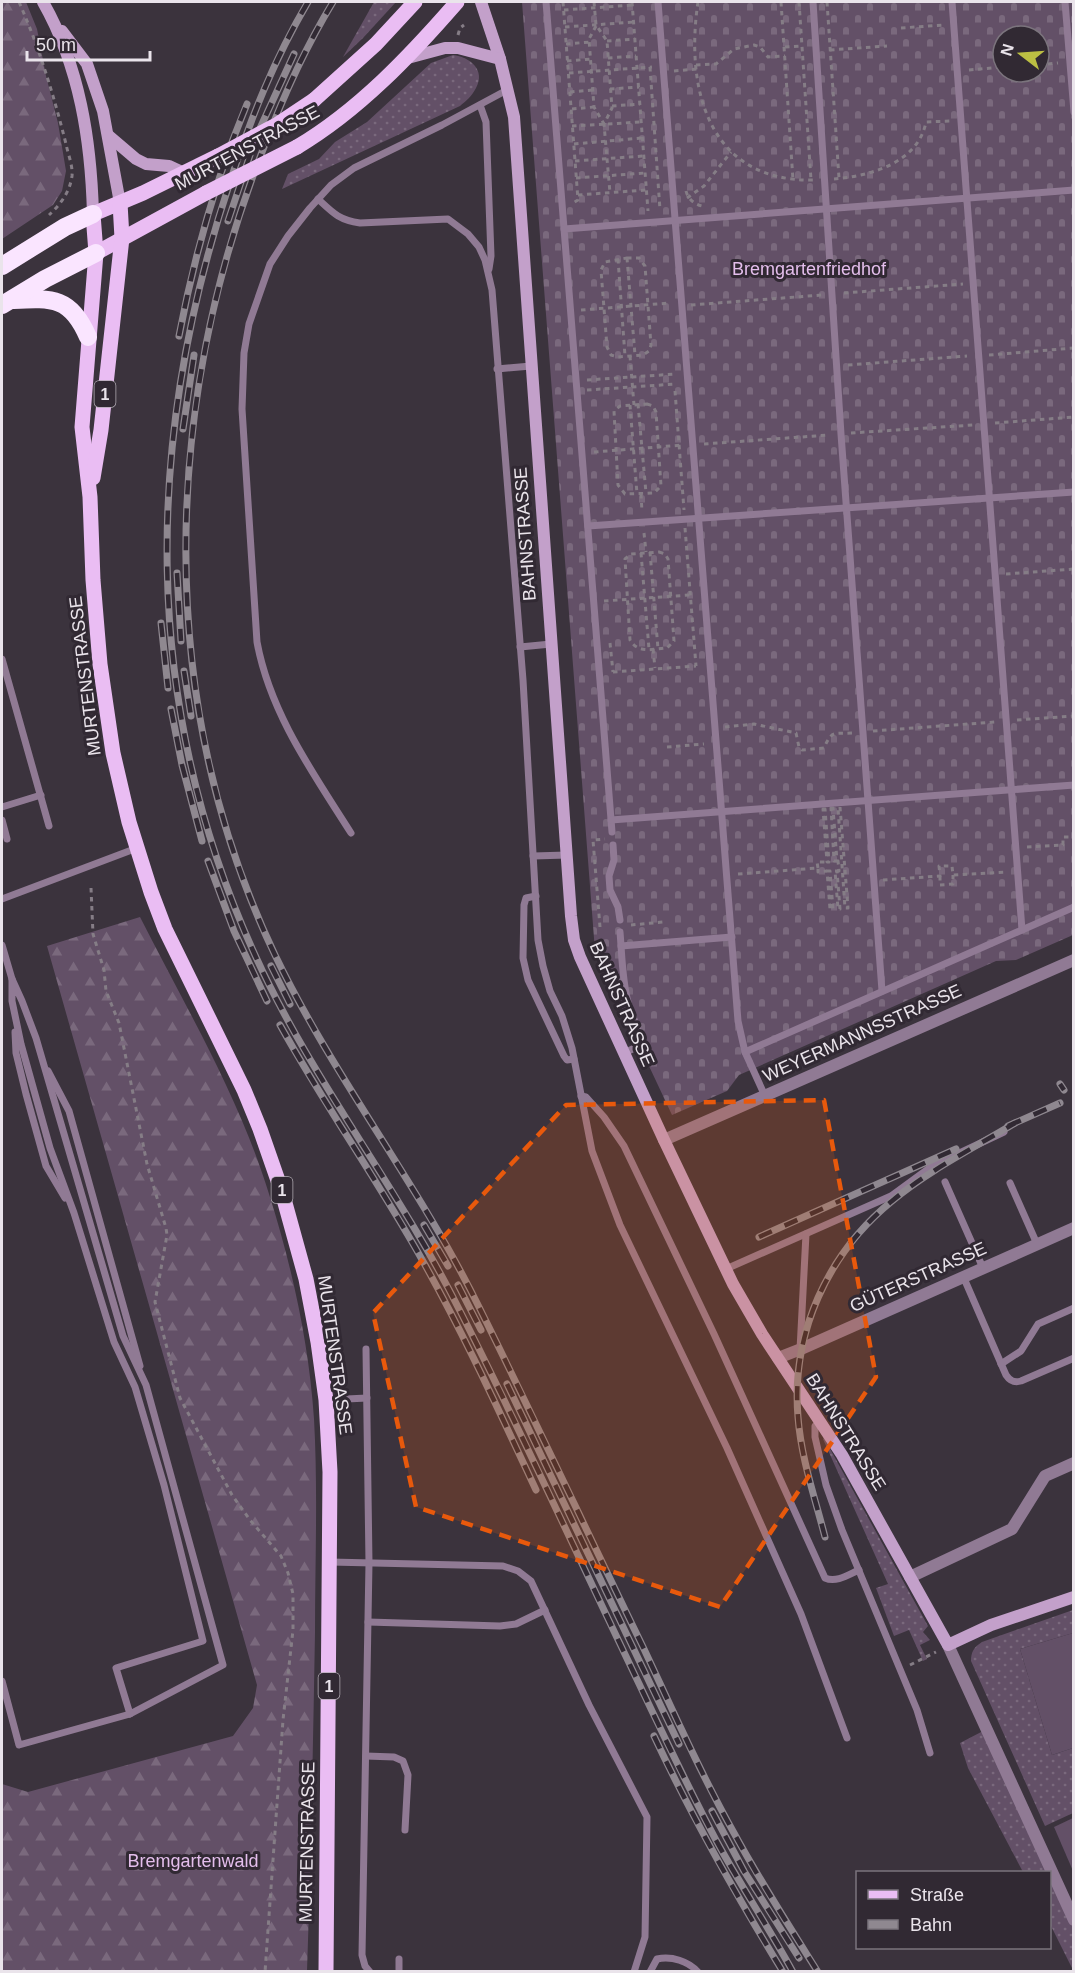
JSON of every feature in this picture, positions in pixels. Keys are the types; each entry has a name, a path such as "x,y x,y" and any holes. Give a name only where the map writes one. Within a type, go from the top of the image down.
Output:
{"highway":[{"path":"2,266 64,227 93,214"},
{"path":"5,303 96,253"},
{"path":"5,303 41,298 63,304 81,322 88,337"}],"main road":[{"name":"MURTENSTRASSE","path":"326,1971 330,1472 326,1400 318,1342 295,1235 275,1171 244,1090 165,930 138,848 113,753 104,701 93,580 90,497 82,427 96,253 93,214 120,204 184,173 278,124 314,100 376,44 415,2"},
{"name":"MURTENSTRASSE","path":"96,253 297,147 340,118 368,95 457,2"},
{"name":"MURTENSTRASSE","path":"90,497 101,430 122,238 120,204"}],"street":[{"path":"43,2 87,64 109,136 120,204"},
{"name":"BAHNSTRASSE","path":"481,2 500,59 514,117 574,940 664,1140 726,1269 752,1318 842,1455 948,1645 1074,1920"},
{"path":"50,14 63,44 82,106 92,170 93,214"},
{"path":"403,60 445,48 458,48 500,59"},
{"path":"109,136 135,159 146,164 169,166 184,173"},
{"name":"WEYERMANNSSTRASSE","path":"664,1140 1074,960"},
{"name":"GÜTERSTRASSE","path":"778,1358 1074,1228"},
{"path":"910,1577 1012,1529 1045,1476 1074,1463"},
{"path":"948,1645 991,1625 1074,1597"}],"lane":[{"path":"546,2 612,832"},
{"path":"657,2 738,1021 745,1052 765,1096"},
{"path":"813,2 841,434 882,991"},
{"path":"952,2 1022,930"},
{"path":"1065,2 1074,112"},
{"path":"351,833 311,771 286,726 261,662 257,642 242,409 244,353 249,324 270,264 288,236 331,185 354,168 507,90"},
{"path":"480,105 486,122 491,256 489,274"},
{"path":"564,229 1074,190"},
{"path":"318,199 336,216 345,221 360,223 448,219 468,234 479,247 489,274 520,647 538,940 543,966 550,992 562,1016 573,1048 592,1151 620,1225 727,1448 801,1614 847,1738"},
{"path":"498,369 531,366"},
{"path":"588,526 1074,492"},
{"path":"520,647 551,644"},
{"path":"2,665 49,826"},
{"path":"611,820 1074,785"},
{"path":"2,807 41,795"},
{"path":"2,820 7,839"},
{"path":"613,844 614,860 609,876 610,890 618,907 620,920"},
{"path":"2,899 138,848"},
{"path":"534,856 567,855"},
{"path":"536,896 526,898 524,905 524,958 528,980 564,1056 567,1060 574,1059"},
{"path":"745,1052 1074,907"},
{"path":"620,932 628,1002 638,1027 640,1041 639,1046 624,1053"},
{"path":"621,946 732,938"},
{"path":"2,945 41,1058 123,1336 146,1385"},
{"path":"12,979 12,1001 21,1044 50,1148 74,1213 114,1342 135,1387 164,1485 203,1641 116,1668 130,1714"},
{"path":"2,1681 19,1744 130,1714 223,1665 69,1111 41,1058"},
{"path":"581,1096 586,1097 604,1117 624,1146 825,1578 830,1581 836,1580 859,1570"},
{"path":"726,1269 891,1196 932,1166 1004,1132"},
{"path":"945,1182 983,1268"},
{"path":"1010,1183 1037,1244"},
{"path":"800,1350 806,1234"},
{"path":"963,1276 1008,1378 1017,1382 1074,1358"},
{"path":"1001,1364 1021,1351 1038,1324 1074,1308"},
{"path":"366,1349 369,1563 362,1955 365,1966 370,1971"},
{"path":"326,1400 367,1398"},
{"path":"820,1421 815,1426 815,1437 826,1485 917,1710 930,1753"},
{"path":"330,1562 498,1566 519,1571 531,1581 589,1705 647,1817 645,1929 643,1946 634,1971"},
{"path":"368,1622 500,1626 516,1624 545,1610"},
{"path":"366,1756 394,1757 403,1761 408,1775 405,1830"},
{"path":"650,1971 657,1959 664,1958 688,1964 698,1971"},
{"path":"399,1959 399,1971"}],"path":[{"path":"19,2 28,21 58,114 72,172 69,190 44,219"},
{"path":"562,206 578,200 563,2"},
{"path":"594,2 596,25 589,39 594,107 604,124 610,193"},
{"path":"698,2 695,38 697,67 701,96 708,120 731,152 759,172 794,180 839,178 872,172 895,162 915,145 923,133 926,122 961,120"},
{"path":"782,2 794,180"},
{"path":"799,2 811,180"},
{"path":"827,2 839,178"},
{"path":"564,10 633,3 647,211 673,207 704,186 731,152"},
{"path":"565,27 634,22"},
{"path":"900,28 954,24"},
{"path":"457,40 460,29 464,25"},
{"path":"596,25 607,41 612,106 604,124"},
{"path":"607,41 635,39"},
{"path":"566,44 590,42"},
{"path":"552,74 650,67 663,69 697,67 716,64 734,49 754,45 760,47 768,57 785,56"},
{"path":"784,47 802,46 830,50 887,46"},
{"path":"608,58 636,56"},
{"path":"567,61 591,59"},
{"path":"1051,64 1070,63"},
{"path":"650,67 660,210"},
{"path":"958,71 991,69"},
{"path":"610,89 639,87"},
{"path":"570,92 593,90"},
{"path":"612,106 640,104"},
{"path":"571,110 594,107"},
{"path":"572,126 641,122"},
{"path":"574,144 642,138"},
{"path":"575,161 643,156"},
{"path":"576,178 645,173"},
{"path":"686,189 688,197 696,204 712,205"},
{"path":"578,195 646,190"},
{"path":"627,258 631,306 637,494"},
{"path":"639,258 644,263 651,345 649,351 643,355 618,357 611,354 607,347 601,270 602,265 609,260 618,259 639,258"},
{"path":"618,259 626,357"},
{"path":"570,311 681,302"},
{"path":"837,366 1074,348"},
{"path":"674,374 696,666"},
{"path":"576,381 687,374"},
{"path":"577,390 687,383"},
{"path":"634,405 642,449 646,493"},
{"path":"634,405 651,405 655,409 662,486 654,493 625,494 619,488 614,411 620,406 634,405"},
{"path":"582,453 1074,417"},
{"path":"650,552 654,598 653,649"},
{"path":"659,552 667,556 674,641 667,648 641,650 631,643 625,559 632,554 641,553 659,552"},
{"path":"641,553 655,669"},
{"path":"995,575 1074,569"},
{"path":"594,602 704,594"},
{"path":"599,672 696,666 709,669"},
{"path":"714,727 754,724 774,727 796,733 799,747 802,750 824,748 827,738 832,734 1074,716"},
{"path":"667,747 715,743"},
{"path":"840,807 848,908 845,908 838,808 840,807"},
{"path":"836,861 833,808 831,808 836,861 838,861 839,871 836,871 838,909 840,909 836,871"},
{"path":"823,809 825,809 828,862 823,809"},
{"path":"1016,848 1063,845 1063,837 1074,837"},
{"path":"836,861 817,862 818,872 836,871"},
{"path":"939,866 952,866 953,875 953,884 940,885 939,866"},
{"path":"726,874 818,868"},
{"path":"829,871 833,909 830,909 829,871"},
{"path":"953,875 1018,872"},
{"path":"874,880 940,876"},
{"path":"92,888 93,934 104,970 106,991 119,1023 147,1164 166,1228 167,1235 155,1302 180,1398 232,1495 281,1556 293,1594 293,1630 283,1720 265,1971"},
{"path":"631,925 663,922"},
{"path":"921,1660 932,1654"}],"highlighted area":[{"path":"824,1100 876,1377 720,1607 416,1507 373,1313 566,1105"}],"green space":[{"path":"2,2 26,2 37,29 66,171 62,191 53,205 2,239"},
{"path":"374,2 396,2 343,57"},
{"name":"Bremgartenfriedhof","path":"522,2 1073,2 1073,935 1016,960 996,961 739,1075 727,1091 672,1115 595,951"},
{"path":"453,55 465,58 475,66 479,76 474,91 460,106 282,189 288,174 319,159 335,142 367,122 431,63"},
{"name":"Bremgartenwald","path":"140,917 243,1122 269,1194 285,1249 304,1334 312,1391 316,1499 307,1971 2,1971 2,1784 28,1792 233,1736 253,1708 257,1685 47,946"},
{"path":"824,1438 928,1626 923,1632 930,1640 920,1645 927,1659 923,1661 909,1630 894,1636 876,1588 888,1584"},
{"path":"1073,1610 1073,1633 1020,1649 1052,1755 1073,1748 1073,1813 1045,1826 971,1658 974,1650 982,1642"},
{"path":"1073,1633 1073,1748 1052,1755 1020,1649"},
{"path":"985,1730 1049,1871 1022,1871 968,1768 960,1743"},
{"path":"1073,1818 1073,1871 1054,1827"},
{"path":"1051,1876 1073,1927 1073,1970 1051,1926"}],"railway":[{"path":"308,2 274,67 239,155 202,276 182,374 170,472 167,570 174,667 190,764 217,860 255,955 277,1001 409,1220 459,1309 692,1794 726,1858 793,1972"},
{"path":"333,2 295,73 264,147 230,245 206,346 191,449 186,552 191,656 208,758 236,858 275,955 323,1045 431,1219 456,1264 522,1394 710,1788 754,1868 818,1972"},
{"path":"228,221 256,137 294,54"},
{"path":"179,336 207,218 225,160 247,104"},
{"path":"183,429 194,355"},
{"path":"177,573 181,641"},
{"path":"161,623 168,688"},
{"path":"184,671 191,716"},
{"path":"171,709 182,765 202,841"},
{"path":"208,861 234,931 267,1001"},
{"path":"271,966 290,1004"},
{"path":"280,1025 436,1285 536,1490"},
{"path":"1060,1084 1064,1090"},
{"path":"1008,1126 1060,1103"},
{"path":"825,1537 805,1463 798,1417 797,1386 808,1326 818,1298 849,1245 892,1201 936,1169 1015,1123"},
{"path":"759,1237 956,1149"},
{"path":"424,1225 448,1266"},
{"path":"458,1285 481,1330"},
{"path":"507,1384 679,1744"},
{"path":"654,1736 715,1855 783,1972"},
{"path":"712,1811 744,1871 799,1958"}]}
